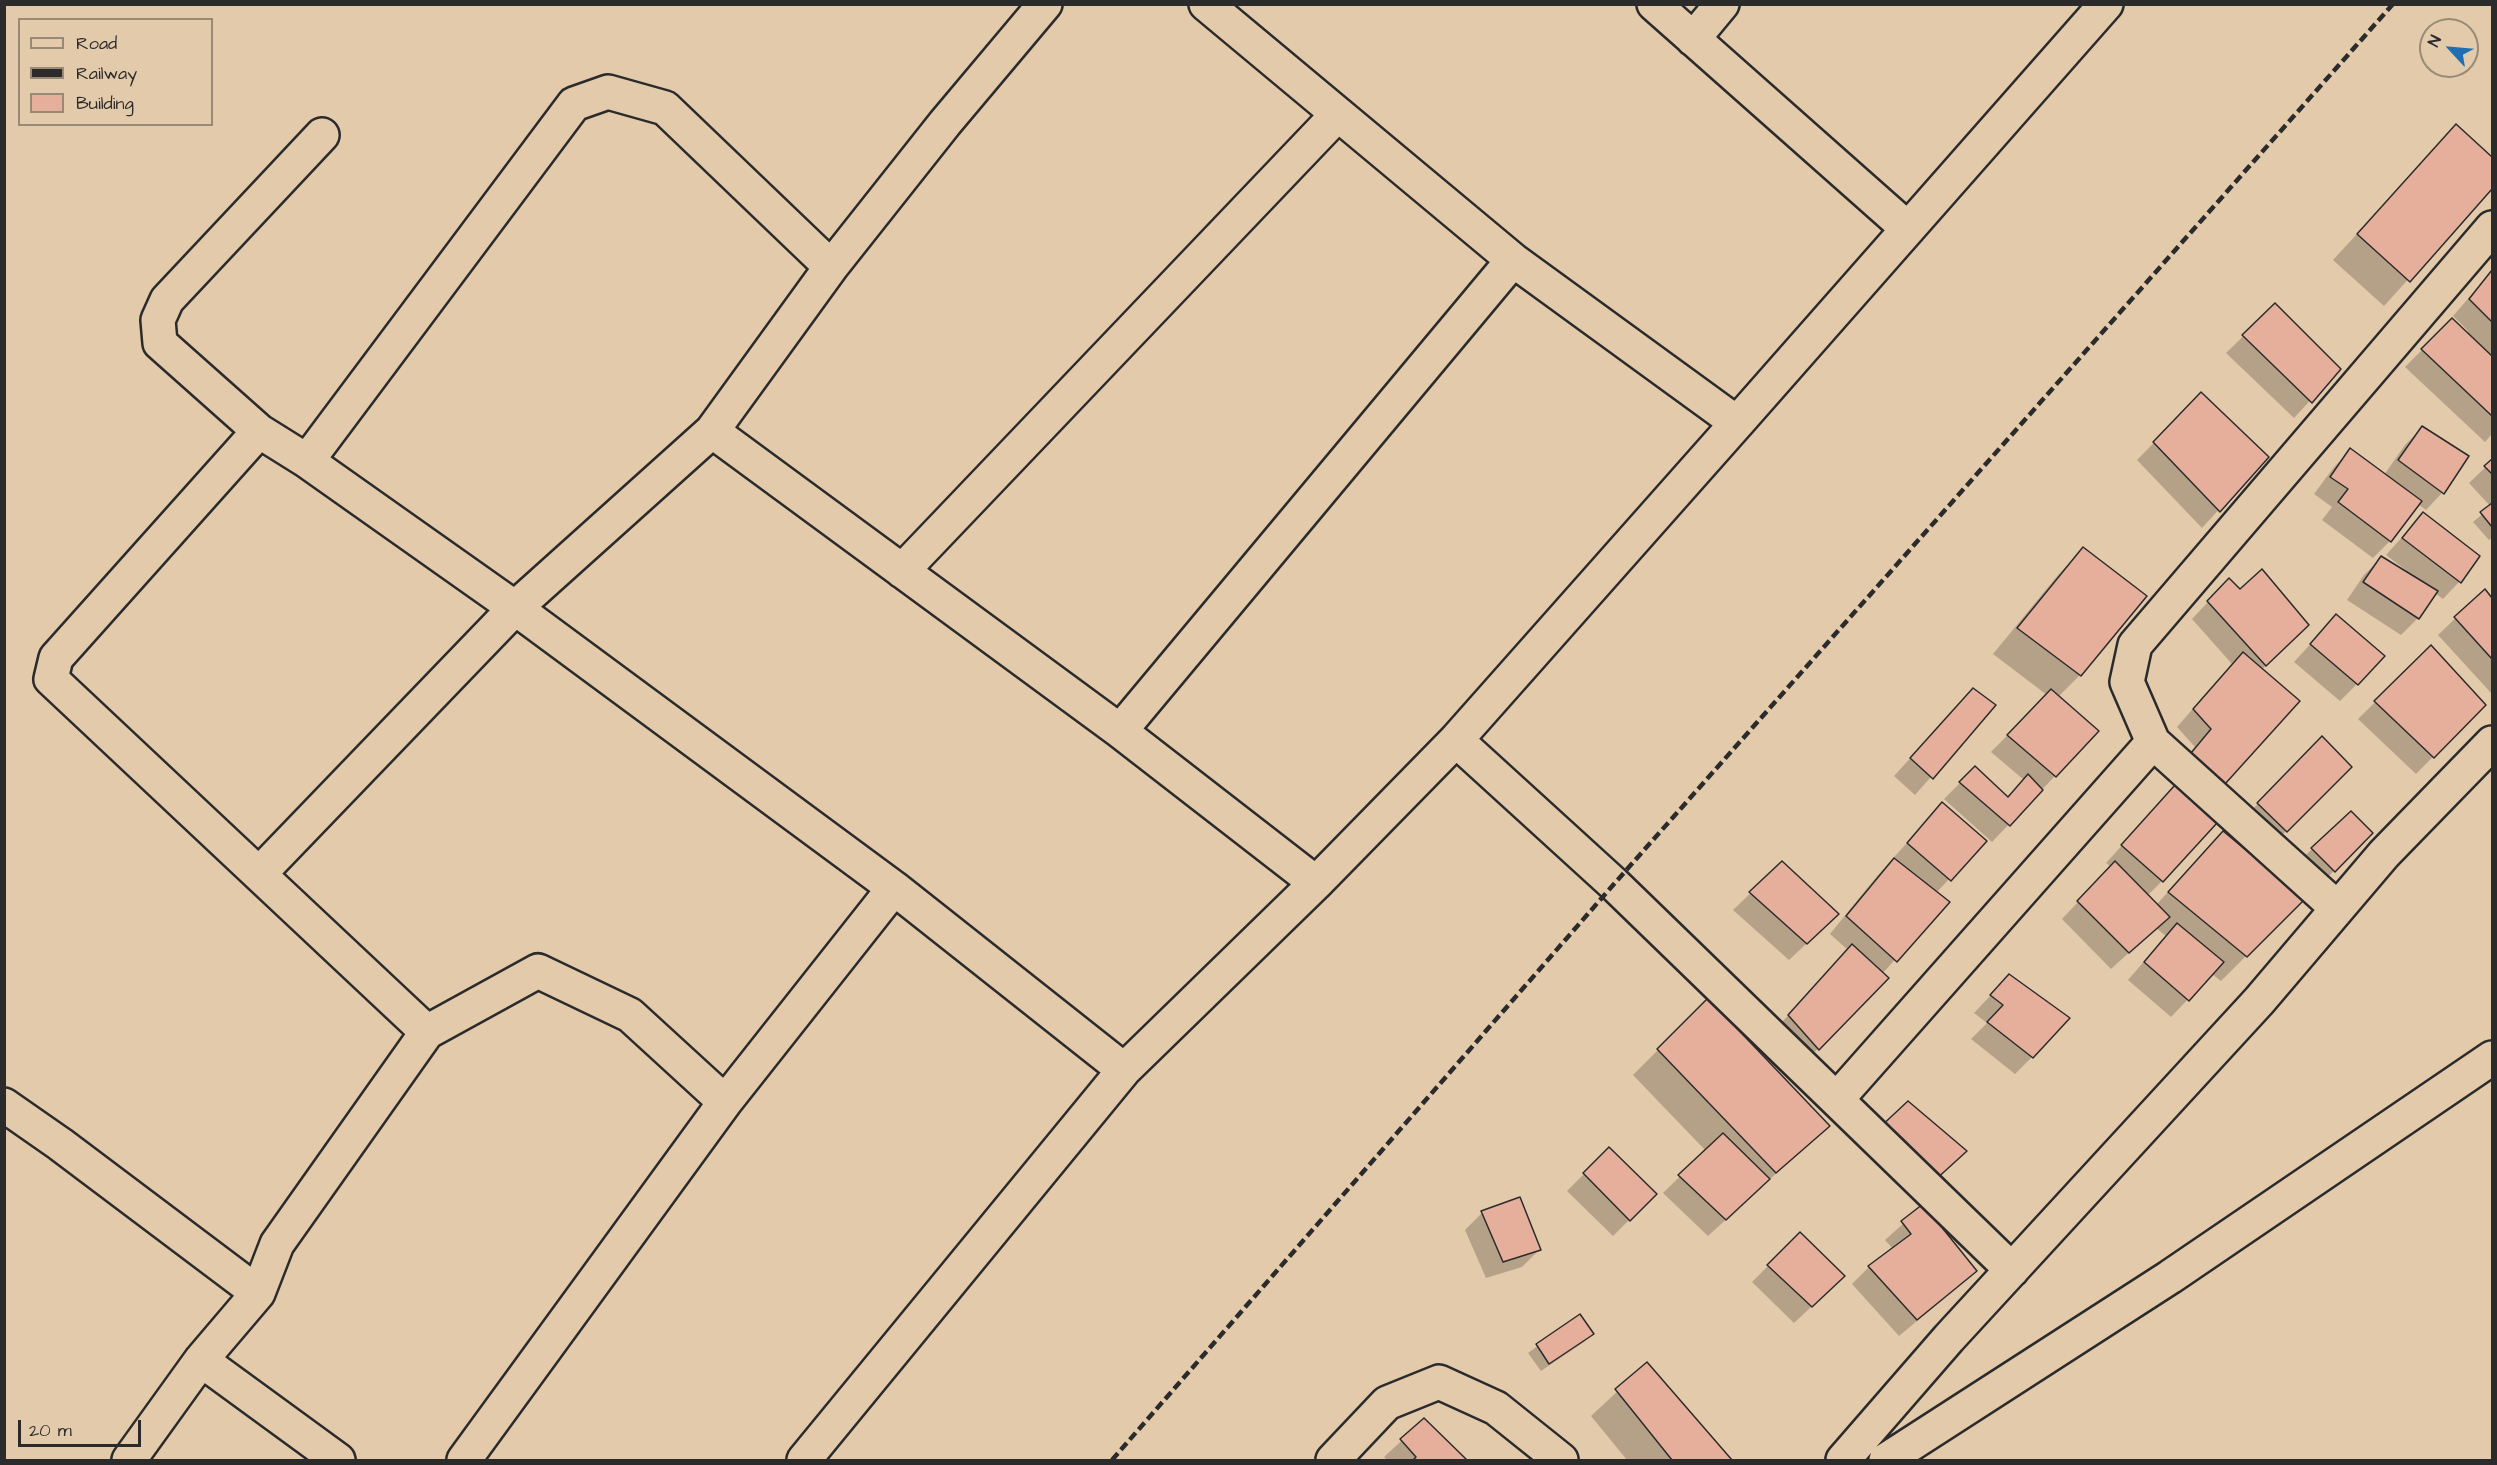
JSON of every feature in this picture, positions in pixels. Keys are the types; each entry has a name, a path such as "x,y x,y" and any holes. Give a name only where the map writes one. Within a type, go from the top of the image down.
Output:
{"street":[{"path":"259,874 515,608 712,431 831,267 945,123 1045,4"},
{"path":"1206,4 1513,260 1737,423"},
{"path":"1654,4 1908,230"},
{"path":"1693,39 1722,4"},
{"path":"804,1461 1124,1070 1316,883 1456,740 2106,4"},
{"path":"307,461 574,105 608,92 665,108 831,267"},
{"path":"902,571 1338,114"},
{"path":"322,135 167,300 158,320 160,344 259,431 307,461 515,608 894,888 1124,1070"},
{"path":"2337,908 2153,742 2127,682 2135,645 2493,228"},
{"path":"1120,731 1513,260"},
{"path":"259,431 56,658 51,679 427,1032"},
{"path":"712,431 1120,731 1316,883"},
{"path":"1456,740 1614,884 2012,1270"},
{"path":"1837,1099 2153,742"},
{"path":"1843,1461 1949,1338 2259,1001 2384,854 2493,743"},
{"path":"464,1461 725,1102 894,888"},
{"path":"129,1461 201,1360 258,1293 277,1244 427,1032 538,971 630,1015 725,1102"},
{"path":"1886,1461 2170,1277 2493,1058"},
{"path":"4,1105 60,1144 258,1293"},
{"path":"201,1360 338,1461"},
{"path":"1333,1461 1387,1403 1439,1382 1496,1408 1561,1461"}],"building":[{"path":"2456,124 2492,157 2492,189 2410,282 2357,234"},
{"path":"2492,270 2492,322 2469,299"},
{"path":"2275,303 2341,369 2312,403 2242,335"},
{"path":"2452,318 2492,356 2492,416 2421,349"},
{"path":"2201,392 2269,457 2220,512 2153,442"},
{"path":"2422,426 2469,456 2444,494 2398,460"},
{"path":"2350,448 2422,501 2391,542 2338,502 2348,489 2330,477"},
{"path":"2492,459 2492,474 2484,466"},
{"path":"2492,503 2492,527 2480,512"},
{"path":"2423,512 2480,556 2461,583 2402,538"},
{"path":"2083,547 2147,596 2081,676 2017,628"},
{"path":"2381,556 2438,591 2419,619 2363,582"},
{"path":"2262,569 2309,625 2266,666 2207,601 2229,578 2240,589"},
{"path":"2485,589 2492,598 2492,659 2454,617"},
{"path":"2336,614 2385,656 2358,685 2310,644"},
{"path":"2431,645 2486,705 2434,758 2374,701"},
{"path":"2243,652 2300,701 2225,784 2191,753 2211,729 2193,709"},
{"path":"1973,688 1996,705 1933,779 1910,758"},
{"path":"2051,689 2099,731 2056,777 2007,735"},
{"path":"2322,736 2352,767 2287,832 2257,803"},
{"path":"1975,766 2008,797 2028,774 2043,790 2010,826 1959,782"},
{"path":"2175,785 2217,823 2163,882 2121,845"},
{"path":"1942,802 1987,841 1951,881 1907,843"},
{"path":"2351,811 2373,833 2335,872 2311,848"},
{"path":"2223,831 2305,899 2247,957 2168,892"},
{"path":"1894,858 1950,902 1897,962 1846,916"},
{"path":"1782,861 1839,914 1807,944 1749,892"},
{"path":"2115,861 2170,917 2129,953 2077,901"},
{"path":"2177,923 2224,962 2189,1001 2144,962"},
{"path":"1852,944 1889,978 1819,1050 1788,1015"},
{"path":"2009,974 2070,1018 2033,1058 1987,1022 2003,1005 1990,995"},
{"path":"1708,998 1830,1126 1776,1173 1657,1049"},
{"path":"1908,1101 1967,1151 1934,1181 1878,1129"},
{"path":"1723,1133 1770,1179 1726,1220 1678,1175"},
{"path":"1609,1147 1657,1194 1630,1221 1583,1173"},
{"path":"1520,1197 1541,1250 1503,1262 1481,1211"},
{"path":"1923,1204 1977,1271 1917,1320 1868,1266 1911,1234 1901,1221"},
{"path":"1800,1232 1845,1276 1812,1307 1767,1265"},
{"path":"1580,1314 1594,1334 1549,1364 1536,1344"},
{"path":"1647,1362 1732,1460 1672,1460 1615,1389"},
{"path":"1424,1418 1467,1460 1413,1460 1416,1457 1400,1439"}],"railway":[{"path":"1112,1460 1614,884 2393,4"}]}
